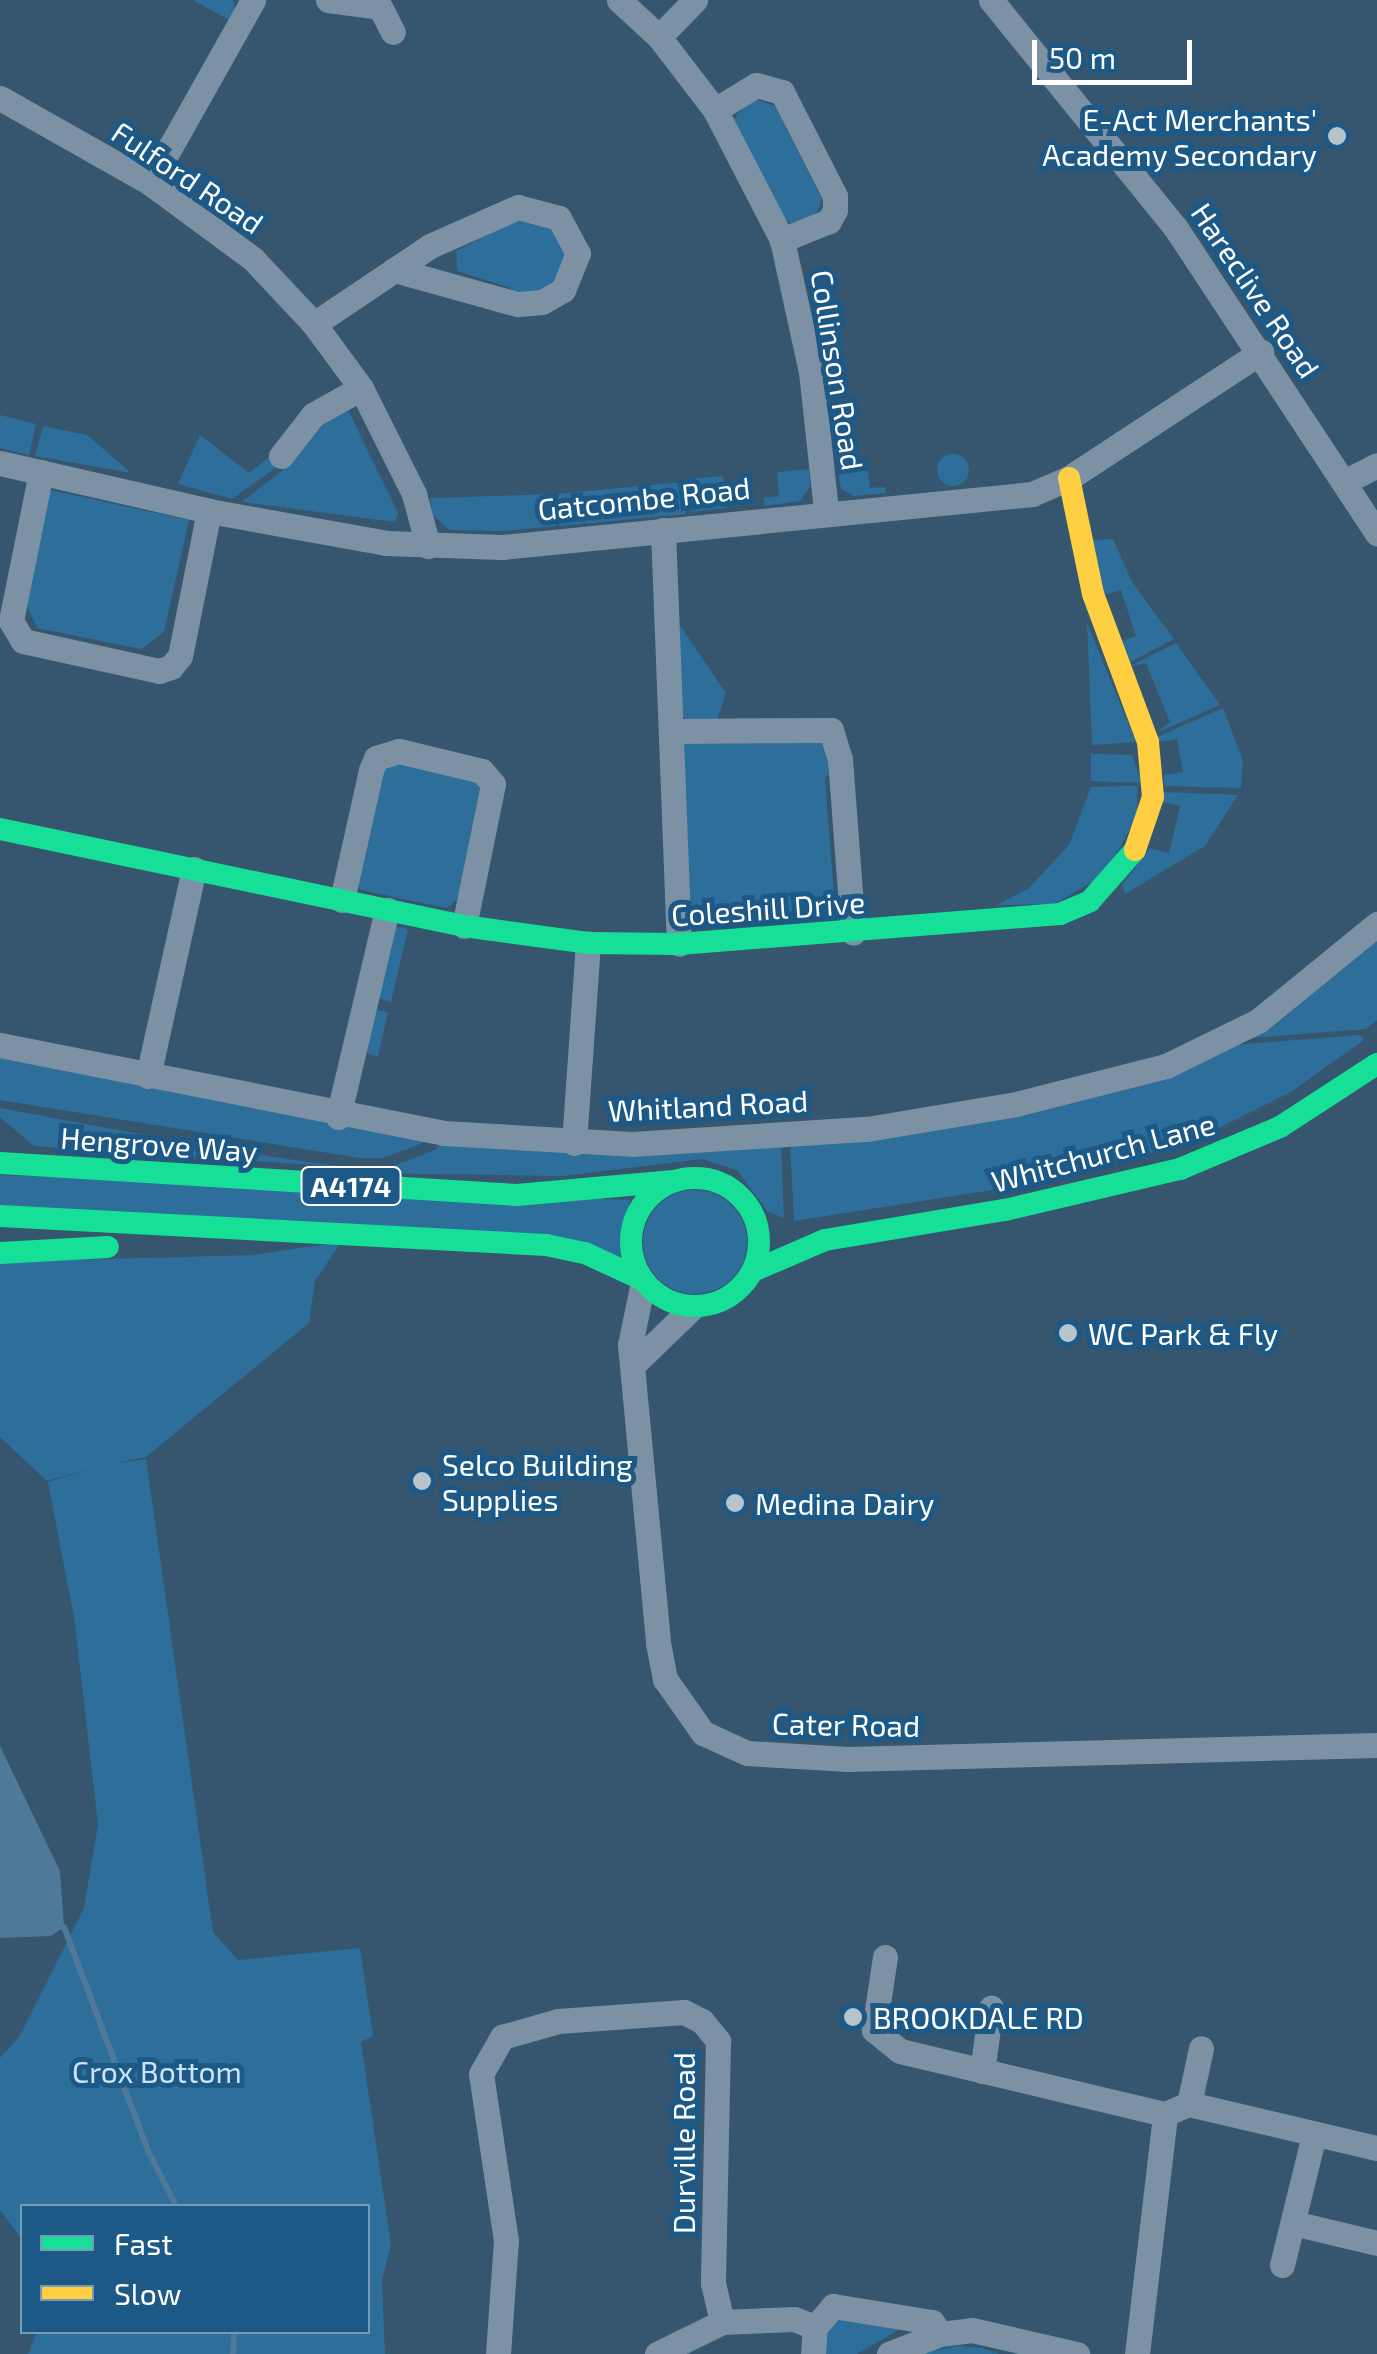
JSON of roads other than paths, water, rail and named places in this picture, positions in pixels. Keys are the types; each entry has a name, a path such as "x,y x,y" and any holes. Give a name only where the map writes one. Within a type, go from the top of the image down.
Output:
{"main road":[{"name":"Coleshill Drive","path":"0,828 464,926 588,942 678,944 1060,914 1110,886 1136,854 1148,827 1154,770 1097,610 1070,478"},
{"path":"1377,1039 1361,1052 1352,1078 1377,1080"},
{"name":"Whitchurch Lane","path":"753,1271 825,1240 1005,1210 1180,1169 1280,1126 1377,1064"},
{"path":"0,1139 28,1165"},
{"name":"Hengrove Way","path":"0,1163 516,1194 673,1181"},
{"path":"705,1178 728,1186 755,1218 760,1236 753,1271 732,1296 694,1307 657,1295 642,1280 630,1246 632,1225 641,1206 673,1181 705,1178"},
{"name":"A4174","path":"0,1216 546,1245 585,1253 642,1280"},
{"name":"Whitchurch Lane","path":"755,1218 825,1240"},
{"path":"0,1253 289,1234"}],"street":[{"path":"150,183 252,0"},
{"path":"328,0 380,4 394,32"},
{"name":"Collinson Road","path":"619,0 659,37 715,110 782,240 811,372 826,512"},
{"path":"659,37 695,0"},
{"name":"Hareclive Road","path":"991,0 1176,227 1377,534"},
{"name":"Collinson Road","path":"715,110 769,84 791,109 835,196 836,210 829,221 782,240"},
{"name":"Fulford Road","path":"0,98 150,183 253,259 314,324 360,388 414,494 428,546"},
{"path":"314,324 394,270 430,246 518,207 559,218 578,253 563,290 542,302 518,304 394,270"},
{"name":"Gatcombe Road","path":"0,463 209,512 428,546 502,546 1032,494 1070,478 1261,352"},
{"path":"281,456 313,415 360,388"},
{"path":"1344,482 1377,466"},
{"path":"41,472 11,621 24,641 159,670 171,666 180,656 209,512"},
{"path":"663,530 678,944"},
{"path":"671,731 830,730 840,759 853,932"},
{"path":"342,900 371,770 380,756 400,751 482,771 493,784 464,926"},
{"path":"148,1076 194,869"},
{"path":"338,1117 386,910"},
{"name":"Whitland Road","path":"0,1045 338,1117 574,1143 701,1143 867,1129 1109,1083 1166,1066 1258,1021 1377,924"},
{"path":"574,1143 588,942"},
{"name":"Cater Road","path":"642,1280 631,1334 648,1553 665,1680 704,1733 735,1750 772,1757 984,1758 1377,1745"},
{"path":"636,1362 694,1307"},
{"path":"885,1958 874,2030 882,2043 1165,2114 1189,2104 1377,2148"},
{"path":"982,2071 992,2008"},
{"name":"Durville Road","path":"498,2354 506,2242 481,2074 502,2037 558,2021 684,2012 702,2021 718,2040 713,2283 722,2322"},
{"path":"1189,2104 1201,2048"},
{"path":"1137,2354 1165,2114"},
{"path":"1282,2264 1314,2135"},
{"path":"1292,2223 1377,2243"},
{"path":"813,2354 816,2327 824,2310 844,2305 932,2322 940,2334"},
{"path":"657,2354 722,2322 794,2320 816,2327"},
{"path":"889,2354 940,2334 972,2330 1077,2354"}],"waterway":[{"path":"64,1927 148,2151 175,2204"},
{"path":"233,2354 234,2334"}],"place":[{"name":"E-Act Merchants' Academy Secondary","path":"1337,136"},
{"name":"WC Park & Fly","path":"1068,1333"},
{"name":"Selco Building Supplies","path":"422,1481"},
{"name":"Medina Dairy","path":"735,1503"},
{"name":"BROOKDALE RD","path":"853,2017"}],"park label":[{"name":"Crox Bottom","path":"157,2071"}]}
